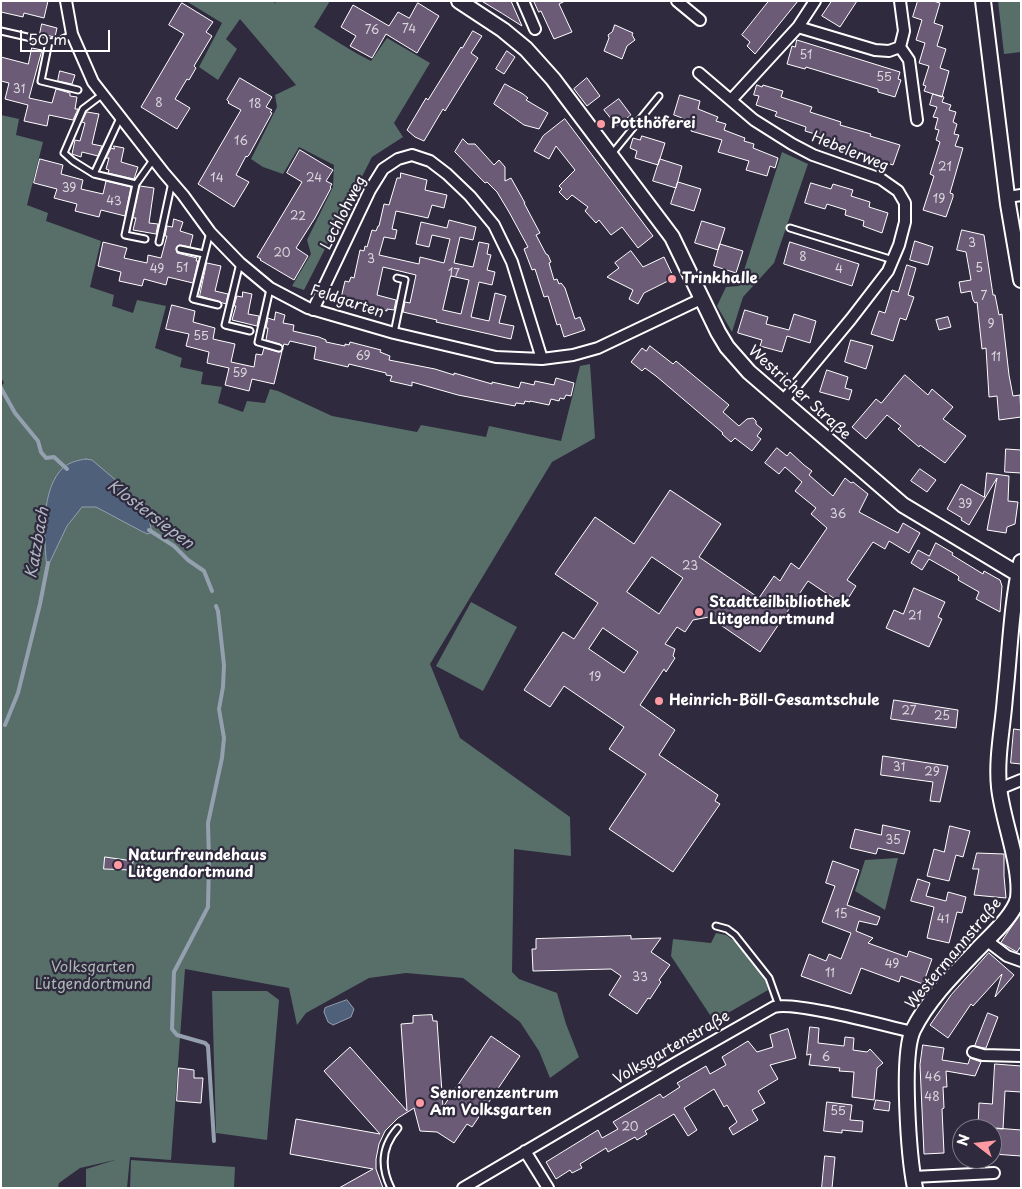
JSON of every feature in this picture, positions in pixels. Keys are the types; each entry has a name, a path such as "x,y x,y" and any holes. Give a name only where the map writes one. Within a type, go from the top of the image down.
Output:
{"street":[{"name":"Feldgarten","path":"66,1 72,34 93,82 210,232 240,263 270,288 313,310 394,333 496,357 542,358 573,355 598,348 701,299"},
{"name":"Westricher Straße","path":"458,1 496,25 526,49 553,79 672,237 718,332 737,360 903,505 1020,570"},
{"path":"523,1 535,28"},
{"path":"677,1 700,20"},
{"path":"730,100 798,27 816,1"},
{"path":"900,1 904,31 900,47 909,60 917,120"},
{"path":"983,1 1014,196 1021,280"},
{"path":"798,27 875,50 889,51 900,47"},
{"name":"Hebelerweg","path":"699,73 754,120 813,155 881,179 898,191 905,204 905,222 894,260 888,271 783,401"},
{"name":"Lechlohweg","path":"313,310 370,190 383,169 398,159 412,155 430,162 447,174 470,196 494,225 512,262 542,358"},
{"name":"Westermannstraße","path":"914,1182 908,1116 908,1065 912,1032 940,991 1001,925 1019,900 1014,858 999,789 1013,609 1020,570"},
{"path":"999,789 1021,780"},
{"path":"986,940 1007,956 1021,961"},
{"path":"779,1006 813,1010 912,1032"},
{"name":"Volksgartenstraße","path":"463,1188 751,1019 779,1006"},
{"path":"973,1052 983,1055 1021,1056"},
{"path":"525,1151 548,1188"},
{"path":"914,1182 994,1174"}],"lane":[{"path":"1,31 49,42 58,42 72,34"},
{"path":"49,42 41,81 78,90"},
{"path":"103,94 83,110 64,154 94,174 136,184"},
{"path":"611,155 659,96"},
{"path":"94,174 121,116"},
{"path":"144,239 125,235 136,184 154,159"},
{"path":"159,242 172,182"},
{"path":"790,228 894,260"},
{"path":"210,232 193,299 218,305"},
{"path":"180,249 204,254"},
{"path":"240,263 225,325 250,331"},
{"path":"394,333 405,280 397,278"},
{"path":"270,288 258,342 279,348"},
{"path":"716,926 727,929 735,935 769,978 779,1006"},
{"path":"390,1188 384,1171 384,1161 388,1142 398,1128"}],"green space":[{"path":"186,1 272,1 275,3 277,1 330,1 314,27 342,45 371,61 387,38 430,63 394,123 403,137 372,157 304,290 292,286 311,254 307,240 333,187 334,165 299,147 283,174 263,167 251,159 277,107 275,95 296,85 240,19 226,39 237,49 218,80 199,67 222,23"},
{"path":"998,1 1021,1 1021,52 1004,54"},
{"name":"Volksgarten Lütgendortmund","path":"1,115 19,119 16,135 43,142 27,205 48,213 46,221 101,241 90,287 114,295 112,306 133,313 137,300 166,306 155,348 182,358 180,367 203,372 201,384 222,387 218,403 243,412 247,401 265,403 270,389 332,416 417,432 421,425 486,437 489,426 561,441 580,366 590,364 595,438 552,462 430,664 460,738 570,817 571,856 514,849 512,972 519,979 557,993 566,1024 579,1057 550,1078 539,1051 520,1022 463,978 406,973 369,978 306,1013 297,1025 289,988 185,969 171,1160 130,1157 127,1188 86,1188 86,1169 115,1160 80,1168 59,1183 58,1188 1,1188 1,386 4,383 1,377"},
{"path":"782,152 808,164 774,263 743,297 732,332 717,306 726,287 739,286"},
{"path":"471,602 517,627 483,691 436,666"},
{"path":"898,858 885,910 855,891 865,860"},
{"path":"716,933 726,935 734,941 765,979 768,990 714,1021 671,956 673,939 711,943"},
{"path":"212,991 267,991 279,1000 267,1140 216,1133"},
{"path":"131,1160 235,1167 234,1188 130,1188"}],"water":[{"path":"86,459 92,460 125,488 147,512 152,532 148,534 143,532 96,507 82,507 67,526 47,568 45,514 51,488 56,476 64,467"},
{"path":"347,1000 354,1009 351,1017 333,1025 328,1022 324,1012 325,1008"}],"building":[{"path":"1,1 48,1 44,18 24,13 23,17 1,12"},
{"path":"482,1 511,1 522,26 503,14"},
{"path":"534,1 565,1 559,4 572,32 554,39 541,11 539,12"},
{"path":"769,1 798,1 755,54 747,46 750,42 742,35"},
{"path":"832,1 857,1 840,27 822,16"},
{"path":"918,1 940,3 934,23 943,26 937,46 946,49 940,68 949,71 942,97 924,91 926,86 923,85 929,66 919,63 925,43 916,40 922,20 913,17"},
{"path":"182,3 213,22 206,32 212,36 194,66 196,68 189,80 187,79 175,99 190,108 177,129 141,107 184,34 169,25"},
{"path":"418,3 439,16 417,53 386,34 372,58 350,46 356,36 341,27 353,5 389,26 398,12 409,18"},
{"path":"42,24 57,28 55,37 40,34"},
{"path":"615,25 633,33 632,35 635,40 627,46 622,59 604,51 609,38 608,35 612,32"},
{"path":"473,31 482,36 471,53 478,58 445,111 443,109 424,141 415,137 407,130 426,98 428,100"},
{"path":"797,40 900,72 898,79 901,80 895,97 878,92 878,89 806,67 805,69 787,64 792,46 795,47"},
{"path":"32,48 42,50 29,98 52,103 56,89 70,93 70,96 77,97 75,109 78,109 73,120 49,115 47,126 24,121 28,105 5,99 9,83 1,81 1,57 28,64"},
{"path":"507,51 515,57 504,74 496,69"},
{"path":"60,71 75,75 72,84 58,81"},
{"path":"240,78 272,97 266,107 272,110 270,112 272,113 236,175 249,182 234,207 198,184 241,110 228,103 227,100"},
{"path":"587,78 600,96 587,106 574,89"},
{"path":"505,84 523,94 528,98 526,100 548,113 539,129 524,125 494,104"},
{"path":"757,85 783,91 781,97 812,107 810,112 841,122 840,125 900,145 893,165 864,156 835,142 814,136 815,134 805,131 806,127 775,116 777,112 756,105 759,96 754,95"},
{"path":"933,94 944,97 942,102 951,105 949,110 956,112 953,122 957,124 954,134 959,135 955,146 963,148 950,193 953,194 953,197 946,217 923,210 934,176 930,174 940,142 936,140 939,130 935,129 938,118 933,117 937,107 930,105"},
{"path":"680,95 700,101 698,109 718,117 716,121 726,124 724,130 745,138 744,141 754,144 753,148 778,158 775,168 770,166 767,176 746,170 749,161 718,152 722,140 691,131 693,122 674,115"},
{"path":"619,99 631,115 617,126 604,110"},
{"path":"87,112 99,114 92,144 102,146 98,156 82,152 81,157 72,154 75,140 80,141 85,123 82,122"},
{"path":"565,119 653,236 638,248 622,227 611,235 599,220 596,223 585,211 588,207 572,195 567,200 559,192 562,189 559,186 575,170 556,146 549,159 534,151 543,136"},
{"path":"642,136 665,143 658,165 635,158 637,151 630,148 633,138 640,140"},
{"path":"463,139 468,144 475,144 494,165 499,160 505,167 505,181 511,178 525,203 540,233 536,235 551,262 549,263 554,280 557,279 559,284 561,283 565,288 575,319 580,317 585,330 564,337 560,324 557,325 548,296 544,297 535,269 532,270 524,249 528,247 509,212 497,192 487,182 485,183 455,152"},
{"path":"114,146 124,148 121,162 138,167 134,179 108,173 109,170 106,169 109,158 106,158 111,148 114,149"},
{"path":"300,150 333,170 326,181 332,184 331,188 296,248 308,256 294,280 257,257 302,182 287,173"},
{"path":"40,159 63,165 61,174 83,180 81,189 103,194 106,181 131,187 125,216 101,210 99,217 75,211 77,204 54,198 57,189 34,183"},
{"path":"660,159 682,166 676,188 653,181"},
{"path":"401,173 427,180 425,190 447,195 444,208 432,205 428,218 396,211 392,229 397,230 395,239 384,237 379,255 419,264 420,257 444,263 450,239 432,235 429,247 416,244 421,222 447,228 449,220 476,227 473,240 460,237 454,263 473,267 479,242 489,244 487,254 491,255 487,270 495,272 492,285 479,282 471,317 489,321 495,293 506,296 499,323 514,326 511,339 436,322 437,320 403,312 405,302 410,303 416,275 383,267 377,295 396,300 394,310 387,309 387,311 341,298 345,281 349,282 351,277 354,278 360,250 364,251 372,230 376,231 379,226 384,204 389,205 397,178 400,178","holes":["451,276 469,280 461,314 443,310"]},
{"path":"678,182 701,189 694,211 671,204"},
{"path":"811,183 831,189 833,184 853,190 851,196 870,202 869,207 888,213 882,233 863,226 864,221 845,215 846,210 827,204 825,209 805,203"},
{"path":"140,186 154,188 149,223 158,224 156,234 133,230 136,218 133,218"},
{"path":"174,219 183,222 180,231 193,235 190,247 179,245 176,249 177,253 197,258 193,283 168,277 166,285 144,279 142,286 119,281 121,272 98,266 103,242 127,248 124,258 147,263 148,255 161,258 167,236 165,236 167,226 172,227"},
{"path":"702,221 725,228 718,250 695,243"},
{"path":"962,230 984,235 993,295 995,295 999,315 1002,314 1013,396 1020,395 1021,417 999,420 997,396 989,397 986,348 982,349 977,302 975,303 973,300 971,291 961,293 959,282 971,280 966,252 957,250"},
{"path":"915,241 933,247 928,265 910,260"},
{"path":"790,242 859,264 852,286 784,264"},
{"path":"720,244 743,251 736,273 714,266"},
{"path":"631,251 643,267 664,257 674,278 644,293 638,304 629,299 633,290 607,277 619,268 615,263"},
{"path":"207,263 221,266 215,291 228,294 226,304 200,296"},
{"path":"907,265 916,268 908,295 914,297 906,320 900,318 893,341 871,334 879,311 885,313 892,290 898,292"},
{"path":"243,292 252,294 248,314 259,316 257,326 232,320 237,296 242,297"},
{"path":"172,305 195,311 193,322 215,328 213,339 235,344 231,362 254,367 256,354 262,355 264,348 278,352 282,351 274,384 252,379 249,391 225,385 229,368 207,363 209,352 186,346 189,334 166,329"},
{"path":"745,310 768,317 766,324 789,330 794,314 816,321 810,343 787,336 782,352 760,346 762,340 738,333"},
{"path":"276,312 285,315 283,323 294,325 293,331 319,337 326,340 326,342 345,346 345,344 349,345 350,342 381,350 380,352 390,356 389,360 435,369 454,375 454,373 492,384 492,382 519,388 521,382 534,385 535,381 554,385 556,378 574,383 571,396 566,395 564,399 560,398 559,401 551,399 549,405 525,401 524,404 516,403 515,406 458,395 412,382 412,386 390,381 392,376 386,375 386,373 349,364 348,367 314,359 316,347 290,341 288,345 284,344 283,347 280,344 266,340 268,318 274,320"},
{"path":"948,317 951,327 939,330 936,320"},
{"path":"851,340 873,346 866,369 845,362"},
{"path":"650,346 673,364 676,361 729,405 723,412 739,426 747,419 753,418 756,421 756,424 762,429 757,436 761,439 752,451 735,438 731,442 656,376 645,368 642,371 631,362 642,348 646,351"},
{"path":"827,370 848,377 845,388 852,390 849,400 820,392"},
{"path":"905,375 928,395 932,389 953,407 943,419 966,436 945,463 920,445 919,447 898,429 901,426 887,415 866,439 852,427 876,399 881,403"},
{"path":"777,448 787,456 790,452 812,471 809,475 833,496 845,478 868,494 859,512 898,533 903,523 920,533 909,553 889,541 885,549 873,542 847,580 856,586 844,605 808,581 760,652 709,617 693,620 685,632 677,627 665,644 675,649 673,656 675,658 666,672 664,669 640,705 675,730 659,755 718,795 715,801 720,804 673,872 609,829 646,774 609,749 624,727 564,686 550,707 524,690 563,632 574,639 598,603 555,574 595,517 634,544 670,490 721,524 699,557 759,598 774,576 780,581 791,563 799,569 827,528 811,514 816,508 795,491 802,482 785,467 779,474 765,463","holes":["652,557 683,578 659,614 627,592","603,628 638,652 624,673 589,649"]},
{"path":"1006,449 1021,450 1021,473 1005,472"},
{"path":"920,469 936,480 927,492 911,481"},
{"path":"987,473 1009,476 1008,501 1018,502 1015,524 1007,527 1006,533 987,530 997,478 969,525 961,520 962,518 947,509 961,484 984,497"},
{"path":"936,543 983,574 984,571 1000,580 1002,586 1000,612 976,599 979,592 958,580 959,577 957,575 929,559 922,570 911,563 918,550 929,556"},
{"path":"914,588 945,602 938,617 942,619 929,647 886,628 894,610 903,614"},
{"path":"894,700 958,710 956,728 891,719"},
{"path":"1014,729 1021,730 1021,764 1011,763"},
{"path":"883,756 948,766 940,802 930,801 933,782 881,775"},
{"path":"883,825 910,831 904,854 878,848 876,854 850,848 855,829 881,835"},
{"path":"950,826 970,831 963,857 956,855 949,881 927,876 934,849 944,852"},
{"path":"977,853 1004,854 1006,898 974,895 979,869 973,869"},
{"name":"Naturfreundehaus Lütgendortmund","path":"105,857 133,861 132,870 104,869"},
{"path":"833,861 859,870 847,905 880,917 877,925 859,921 856,931 873,938 868,943 907,957 909,951 932,959 923,984 901,976 899,982 861,968 851,994 801,976 809,954 826,961 829,954 841,959 851,933 822,922 835,886 826,883"},
{"path":"918,879 930,883 926,896 946,901 948,892 966,897 962,913 957,912 949,943 927,938 934,907 911,901"},
{"path":"1021,913 1021,946 1017,952 1001,943"},
{"path":"631,936 631,939 661,938 651,952 670,965 659,980 661,982 650,999 648,998 637,1014 609,995 621,976 611,969 533,971 532,949 536,949 536,939"},
{"path":"989,953 1014,975 995,997 1002,974 973,1006 971,1004 948,1038 930,1025 951,995"},
{"path":"988,1013 998,1017 986,1048 975,1046"},
{"name":"Seniorenzentrum Am Volksgarten","path":"432,1015 433,1021 437,1021 443,1107 491,1036 520,1056 472,1127 467,1124 454,1143 437,1132 420,1131 414,1108 398,1118 385,1131 379,1144 376,1169 383,1188 339,1188 373,1169 290,1154 296,1119 380,1134 324,1071 350,1047 407,1111 401,1024 413,1023 413,1016"},
{"path":"810,1027 819,1028 818,1043 844,1046 845,1037 854,1038 853,1050 867,1052 870,1049 883,1063 877,1068 874,1100 852,1097 854,1072 839,1071 840,1068 809,1065 811,1054 807,1055"},
{"path":"788,1029 796,1058 770,1065 778,1079 758,1091 765,1103 752,1110 758,1120 733,1135 729,1128 737,1122 727,1105 724,1107 714,1089 684,1108 697,1130 688,1136 674,1114 645,1131 647,1134 637,1140 635,1137 608,1152 606,1148 580,1164 582,1168 572,1173 570,1170 556,1179 546,1162 598,1130 602,1138 618,1129 613,1122 660,1094 663,1098 680,1087 677,1083 706,1066 710,1074 726,1065 722,1057 748,1041 757,1052 773,1047 770,1035"},
{"path":"923,1045 944,1048 942,1060 968,1064 970,1058 981,1062 975,1076 946,1071 947,1087 943,1087 944,1108 942,1109 944,1153 924,1154 920,1065"},
{"path":"995,1064 1021,1066 1021,1092 1005,1091 1003,1129 1002,1119 978,1119 979,1103 992,1104"},
{"path":"179,1068 194,1070 194,1078 203,1078 201,1103 177,1101"},
{"path":"876,1100 890,1102 889,1111 874,1109"},
{"path":"827,1102 852,1105 850,1120 863,1121 862,1132 842,1130 842,1133 824,1131"},
{"path":"1002,1129 1021,1130 1021,1156 1002,1155"},
{"path":"825,1156 835,1157 832,1188 822,1188"}],"waterway":[{"name":"Katzbach","path":"1,388 15,413 38,441 41,452 46,458 54,457 67,469"},
{"name":"Klostersiepen","path":"149,530 174,546 188,560 204,571 212,591"},
{"name":"Katzbach","path":"5,725 18,693 48,563"},
{"name":"Klostersiepen","path":"214,1141 208,1046 205,1043 177,1035 172,1029 174,972 208,907 208,823 222,758 224,738 219,709 224,665 216,606"}],"place":[{"name":"Potthöferei","path":"601,124"},
{"name":"Trinkhalle","path":"672,279"},
{"name":"Stadtteilbibliothek Lütgendortmund","path":"699,612"},
{"name":"Heinrich-Böll-Gesamtschule","path":"659,701"},
{"name":"Naturfreundehaus Lütgendortmund","path":"118,865"},
{"name":"Seniorenzentrum Am Volksgarten","path":"420,1103"}]}
